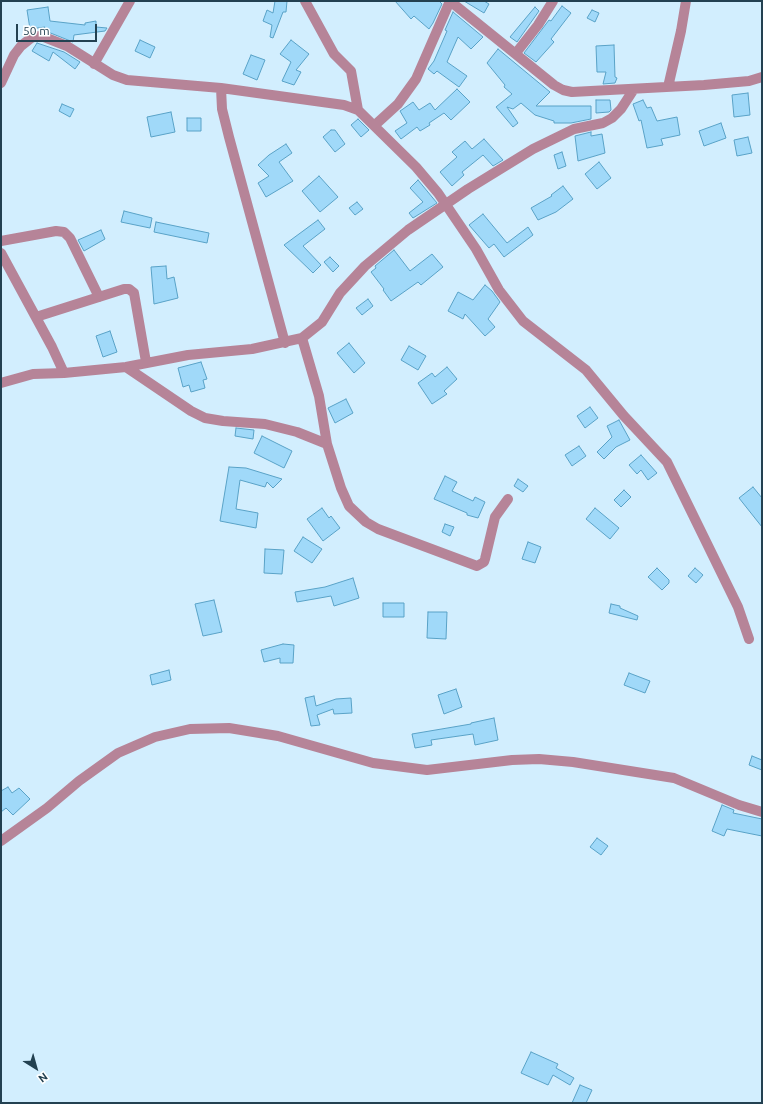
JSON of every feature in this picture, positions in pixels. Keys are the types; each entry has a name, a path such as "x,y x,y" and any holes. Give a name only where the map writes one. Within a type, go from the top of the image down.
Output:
{"street":[{"path":"94,64 130,1"},
{"path":"305,1 334,54 351,71 358,110"},
{"path":"376,125 398,104 416,79 450,1 554,85 563,90 572,92 668,87 749,81 762,77"},
{"path":"516,53 538,25 553,1"},
{"path":"668,87 681,31 686,1"},
{"path":"1,83 14,55 20,46 36,36 44,37 67,46 113,75 127,80 221,88 344,105 358,110 376,125 416,167 446,205 476,249 499,290 523,321 586,370 624,416 667,462 738,607 749,639"},
{"path":"221,88 222,109 227,130 285,343"},
{"path":"1,383 33,374 64,373 126,367 188,355 252,349 285,343 302,338 322,322 340,293 365,266 408,230 533,148 574,129 603,123 612,118 634,89"},
{"path":"1,241 56,231 64,232 70,238 99,297"},
{"path":"1,253 52,347 64,373"},
{"path":"36,318 124,289 129,289 134,293 146,362"},
{"path":"302,338 319,396 327,444 348,506 366,522 378,529 478,566 484,562 494,517 508,499"},
{"path":"126,367 191,411 205,418 265,424 297,432 327,444"},
{"path":"1,841 47,808 79,781 118,753 155,737 198,729 230,728 278,736 374,763 427,770 512,760 539,759 573,762 674,778 739,806 762,812"}],"building":[{"path":"275,1 287,1 286,12 283,12 273,38 270,37 272,25 263,21 267,10 273,13"},
{"path":"395,1 439,1 442,4 429,29 414,16 411,19"},
{"path":"464,1 484,1 489,4 484,13"},
{"path":"562,6 571,13 551,39 554,42 536,62 524,53 549,20 551,21"},
{"path":"48,7 50,21 85,25 85,23 96,21 96,27 107,28 105,31 74,35 73,42 43,30 45,27 30,29 27,10"},
{"path":"535,7 539,11 517,42 510,37"},
{"path":"592,10 599,13 595,22 587,18"},
{"path":"453,12 483,37 471,49 458,37 447,62 467,76 459,87 437,71 434,74 428,69 434,61 447,31 445,30"},
{"path":"140,40 155,47 150,58 135,51"},
{"path":"291,40 309,54 296,70 301,72 294,85 282,81 291,62 280,54"},
{"path":"37,43 64,52 80,62 75,69 53,52 49,61 32,51"},
{"path":"614,45 615,77 617,78 615,83 603,84 606,72 597,72 596,46"},
{"path":"498,49 550,92 536,106 591,106 591,119 571,123 554,123 554,121 535,115 521,103 513,109 507,107 518,123 513,127 496,107 512,94 504,87 505,85 487,63"},
{"path":"251,55 265,60 257,80 243,74"},
{"path":"457,89 470,102 451,120 444,113 429,123 430,125 420,131 417,127 401,139 395,131 407,123 400,111 413,102 419,110 430,103 435,110"},
{"path":"748,93 750,115 734,117 732,95"},
{"path":"596,100 610,100 611,110 609,112 596,113"},
{"path":"643,100 647,108 651,107 657,121 677,117 680,135 661,139 663,145 647,148 641,120 639,121 633,104"},
{"path":"62,104 74,109 70,117 59,111"},
{"path":"171,112 175,132 151,137 147,117"},
{"path":"187,118 201,118 201,131 187,131"},
{"path":"358,119 369,130 361,137 351,125"},
{"path":"721,123 726,138 704,146 699,131"},
{"path":"331,130 335,130 345,144 335,152 323,137"},
{"path":"591,132 591,136 602,134 605,153 578,161 575,136"},
{"path":"748,137 752,153 737,156 734,140"},
{"path":"484,139 503,160 493,166 483,155 462,172 464,175 452,186 440,172 457,157 452,152 465,141 472,149"},
{"path":"286,144 292,153 279,162 293,181 266,197 258,183 269,176 258,165 269,155"},
{"path":"562,152 566,166 558,169 554,155"},
{"path":"599,162 611,178 597,189 585,174"},
{"path":"319,176 338,197 320,212 302,191"},
{"path":"418,180 437,203 413,218 409,213 423,202 410,188"},
{"path":"563,186 573,199 556,212 538,220 531,208 552,196 551,195"},
{"path":"357,202 363,209 355,215 349,208"},
{"path":"124,211 152,218 150,228 121,222"},
{"path":"483,214 507,243 528,227 533,235 504,257 494,244 489,248 469,225"},
{"path":"318,220 325,229 303,246 321,265 313,273 284,245"},
{"path":"156,222 209,233 207,243 154,232"},
{"path":"101,230 105,239 84,251 78,240"},
{"path":"394,250 410,271 432,254 443,267 421,285 418,282 391,301 371,272 376,268 375,266"},
{"path":"330,257 339,266 333,272 324,262"},
{"path":"166,266 167,279 174,277 178,298 154,304 151,267"},
{"path":"485,285 492,291 500,302 488,319 495,327 485,336 465,314 463,319 448,311 458,292 473,300"},
{"path":"368,299 373,306 362,315 356,308"},
{"path":"110,331 117,352 103,357 96,336"},
{"path":"349,343 365,363 354,373 337,353"},
{"path":"409,346 426,356 418,370 401,360"},
{"path":"201,362 207,379 203,380 205,388 191,392 189,385 183,387 178,368"},
{"path":"447,367 457,379 444,391 447,394 432,404 418,383 432,373 435,377"},
{"path":"346,399 353,413 335,423 328,408"},
{"path":"590,407 598,418 585,428 577,416"},
{"path":"619,420 630,440 616,447 604,459 597,452 612,437 607,426"},
{"path":"236,428 254,430 253,439 235,436"},
{"path":"262,436 292,451 284,468 254,453"},
{"path":"579,446 586,456 572,466 565,455"},
{"path":"641,455 657,473 648,480 641,470 637,474 629,465"},
{"path":"229,467 246,468 282,479 273,488 267,482 265,487 240,480 236,509 258,513 256,528 220,521"},
{"path":"445,476 457,482 452,491 473,501 475,497 485,502 478,518 467,515 467,513 434,499"},
{"path":"518,479 528,486 523,492 514,486"},
{"path":"753,487 762,498 762,527 739,498"},
{"path":"624,490 631,497 621,507 614,500"},
{"path":"322,508 329,518 331,516 340,528 323,541 307,519"},
{"path":"595,508 619,528 610,539 586,519"},
{"path":"445,524 454,527 450,536 442,532"},
{"path":"303,537 322,549 312,563 294,551"},
{"path":"528,542 541,547 535,563 522,559"},
{"path":"265,549 284,550 282,574 264,573"},
{"path":"657,568 669,580 669,583 662,590 648,577"},
{"path":"695,568 703,575 696,583 688,576"},
{"path":"353,578 359,598 334,606 331,596 297,602 295,592 325,587"},
{"path":"214,600 222,632 203,636 195,604"},
{"path":"383,603 404,603 404,617 383,617"},
{"path":"611,604 620,606 620,608 638,616 637,620 609,613"},
{"path":"428,612 447,612 446,639 427,638"},
{"path":"283,644 294,645 293,663 280,663 280,658 264,662 261,650"},
{"path":"169,670 171,680 152,685 150,675"},
{"path":"629,673 650,681 645,693 624,685"},
{"path":"456,689 462,707 444,714 438,695"},
{"path":"314,696 316,706 336,699 351,698 352,713 334,714 333,709 317,715 320,725 311,726 305,698"},
{"path":"494,718 498,740 475,745 473,734 431,740 432,745 415,748 412,734 471,724"},
{"path":"752,756 762,760 762,770 749,765"},
{"path":"8,787 12,793 19,788 30,799 13,815 6,808 1,812 1,791"},
{"path":"722,805 734,810 733,813 762,819 762,836 727,829 724,836 712,831"},
{"path":"597,838 608,846 601,855 590,847"},
{"path":"531,1052 558,1064 556,1068 574,1078 570,1085 553,1075 548,1085 521,1073"},
{"path":"580,1085 592,1090 586,1103 572,1103"}]}
